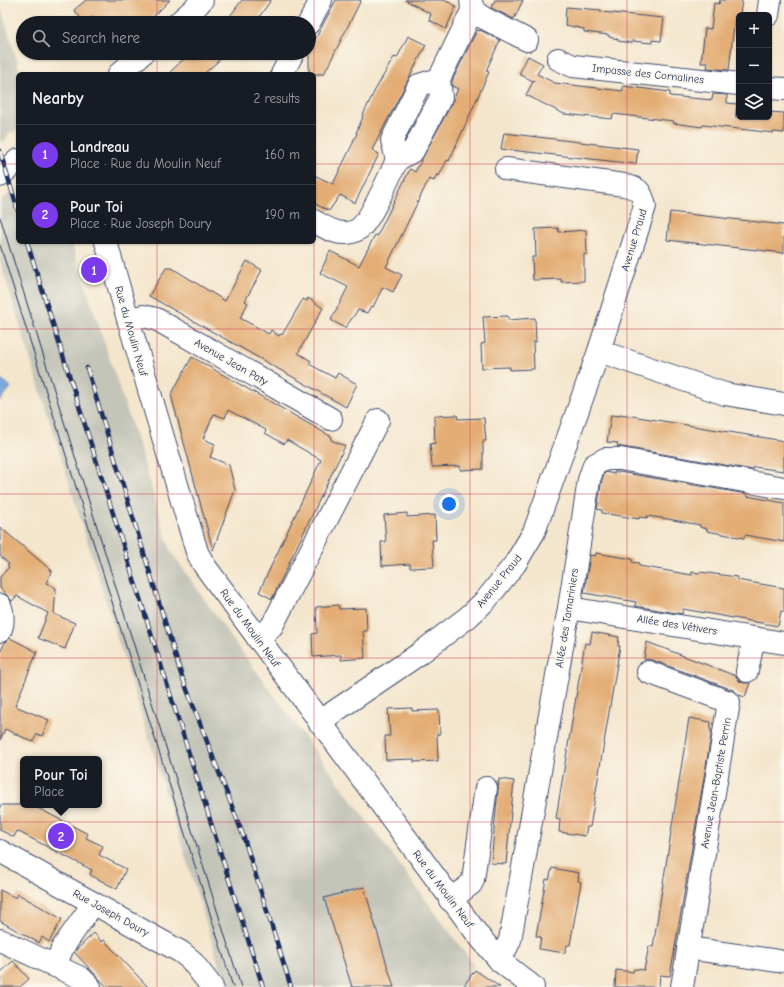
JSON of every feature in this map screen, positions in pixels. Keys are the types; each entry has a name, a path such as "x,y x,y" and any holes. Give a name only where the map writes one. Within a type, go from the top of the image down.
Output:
{"street":[{"path":"186,16 202,0"},
{"path":"313,16 321,0"},
{"path":"768,12 770,0"},
{"path":"472,4 482,17 527,40"},
{"path":"316,222 338,233 345,233 352,232 360,228 368,217 398,160 392,140 419,85 438,79 471,13 472,4"},
{"name":"Impasse des Cornalines","path":"558,59 572,66 736,84"},
{"path":"121,72 135,60"},
{"path":"283,72 289,60"},
{"path":"772,88 784,89"},
{"path":"0,176 16,162"},
{"name":"Avenue Praud","path":"319,722 418,654 468,617 486,600 515,564 534,532 599,351 645,206 642,196 636,188 624,185 506,169"},
{"name":"Rue du Moulin Neuf","path":"107,244 197,552 204,565 450,900 500,961 533,987"},
{"name":"Avenue Jean Paty","path":"128,318 143,316 156,319 331,419"},
{"path":"599,351 725,394 784,404"},
{"path":"258,639 272,626 378,420"},
{"name":"Allée des Tamariniers","path":"500,961 510,940 569,608 589,480 594,465 605,459 620,459 784,488"},
{"path":"0,605 2,609 2,628 0,631"},
{"name":"Allée des Vétivers","path":"569,608 784,643"},
{"path":"747,671 754,638"},
{"name":"Avenue Jean-Baptiste Perrin","path":"648,672 729,702 682,987"},
{"path":"450,900 471,884 473,880 486,788"},
{"name":"Rue Joseph Doury","path":"0,851 181,952 191,960 212,987"},
{"path":"55,966 63,947 93,904"},
{"path":"0,940 55,966 81,984"},
{"path":"688,948 778,961"}],"shaded area":[{"path":"0,5 20,72 16,72 16,131 10,133 3,142 0,142"},
{"path":"16,189 16,244 72,244 138,444 170,550 230,636 474,965 462,987 226,987 0,261 0,201"}],"water":[{"path":"2,380 11,387 0,401 0,382"}],"building":[{"path":"86,0 170,0 154,16 79,16 74,10"},
{"path":"242,0 271,0 260,16 230,16"},
{"path":"336,0 361,0 324,74 309,72 309,60 316,60 316,38"},
{"path":"405,0 444,0 456,6 446,29 429,20 431,14"},
{"path":"495,0 523,0 514,19 491,8"},
{"path":"720,0 742,0 740,12 736,12 735,16 729,70 707,68 708,63 701,63 705,28 711,29 714,3 719,4"},
{"path":"566,7 664,18 661,41 652,40 652,43 632,41 632,43 618,41 618,39 609,37 609,35 584,32 584,29 565,25"},
{"path":"477,30 500,40 486,71 489,72 449,161 447,160 439,176 437,174 434,181 429,179 386,267 402,275 393,292 383,287 373,307 371,306 367,313 358,310 345,328 331,320 348,287 320,273 330,251 359,266 375,235 377,236 410,169 415,172 452,103 458,89 452,86 452,81"},
{"path":"408,36 426,45 372,150 379,154 355,203 340,195 329,211 316,204 316,176 333,184 354,141 362,117 374,92 394,57 397,58"},
{"path":"528,56 543,64 537,74 555,83 623,91 623,86 670,92 670,96 712,100 713,94 727,95 727,103 736,104 736,120 772,120 772,112 784,113 784,133 703,125 702,127 673,123 674,121 613,114 612,119 564,114 526,95 534,80 533,81 519,74"},
{"path":"183,60 219,60 206,72 170,72"},
{"path":"504,133 638,149 636,164 501,149"},
{"path":"670,212 784,225 784,253 667,240"},
{"path":"558,228 559,232 586,230 587,254 584,254 584,281 561,282 561,279 533,280 532,257 536,257 535,229"},
{"path":"247,261 262,270 245,301 248,303 240,318 269,334 271,330 279,336 280,334 282,335 303,299 307,301 308,298 323,308 298,353 311,361 309,364 335,378 338,373 357,384 346,407 149,296 166,268 172,268 225,301"},
{"path":"508,316 508,320 535,318 536,342 533,342 534,369 510,370 510,367 482,368 481,344 485,343 483,317"},
{"path":"192,357 332,437 331,440 345,446 272,599 259,592 321,460 287,440 284,444 265,433 266,430 228,410 225,418 214,414 203,439 215,444 210,457 229,465 235,490 213,550 171,395"},
{"path":"620,414 784,441 784,471 754,467 753,470 617,446 618,443 607,442 611,415 620,416"},
{"path":"457,415 458,419 484,418 486,441 483,441 483,469 460,470 460,466 432,467 430,444 435,443 434,416"},
{"path":"606,472 614,474 614,472 619,472 747,494 747,496 784,503 784,542 745,535 744,538 707,531 707,529 700,527 700,525 668,519 647,516 647,518 639,517 639,519 602,513 602,510 597,509 602,479"},
{"path":"407,513 407,517 435,515 436,540 432,540 434,567 410,568 410,564 382,566 381,542 386,542 384,515"},
{"path":"0,527 52,571 46,583 56,588 54,614 75,623 65,649 38,638 48,613 17,596 12,601 0,588 0,577 9,567 7,565 9,564 0,556"},
{"path":"596,553 632,559 632,562 639,563 639,566 692,575 692,572 700,572 737,577 737,580 784,588 784,612 781,611 778,626 683,609 682,614 635,606 636,602 584,593 590,555 595,556"},
{"path":"338,605 339,609 366,608 367,631 363,631 365,658 341,660 341,655 313,657 312,634 317,633 316,607"},
{"path":"592,632 619,637 618,646 620,646 590,827 587,827 585,836 559,832 560,819 556,818 585,643 590,644"},
{"path":"10,638 37,652 15,706 49,720 42,736 37,734 33,742 5,729 0,740 0,653 5,642"},
{"path":"647,642 736,676 739,681 744,683 750,683 745,697 739,695 733,690 652,660 644,659"},
{"path":"412,708 412,711 439,710 440,734 437,734 438,761 414,762 414,759 386,760 385,736 390,736 388,709"},
{"path":"689,718 711,722 710,730 712,731 670,976 660,975 659,987 615,987 616,970 633,972 634,969 644,970 649,946 653,947"},
{"path":"499,779 514,781 506,864 491,863"},
{"path":"0,805 20,805 20,808 38,808 88,834 86,838 103,846 99,855 126,869 117,889 90,875 92,870 17,831 14,837 0,830"},
{"path":"552,868 579,873 578,881 581,882 570,945 567,945 565,953 539,949 541,937 536,936 546,879 549,880"},
{"path":"364,887 394,987 352,987 324,898"},
{"path":"0,890 16,898 18,894 62,919 49,942 42,937 39,943 0,921"},
{"path":"94,933 102,942 104,940 148,987 107,987 74,952"},
{"path":"13,961 29,979 20,987 0,987 0,973"},
{"path":"475,970 500,987 463,987"}],"tram line":[{"path":"0,217 241,987"},
{"path":"0,245 233,987"}],"railway":[{"path":"0,151 16,204"},
{"path":"28,244 263,987"},
{"path":"87,368 181,674 243,835 291,987"}],"place":[{"name":"Landreau","path":"94,270"},
{"name":"Pour Toi","path":"61,836"}]}
